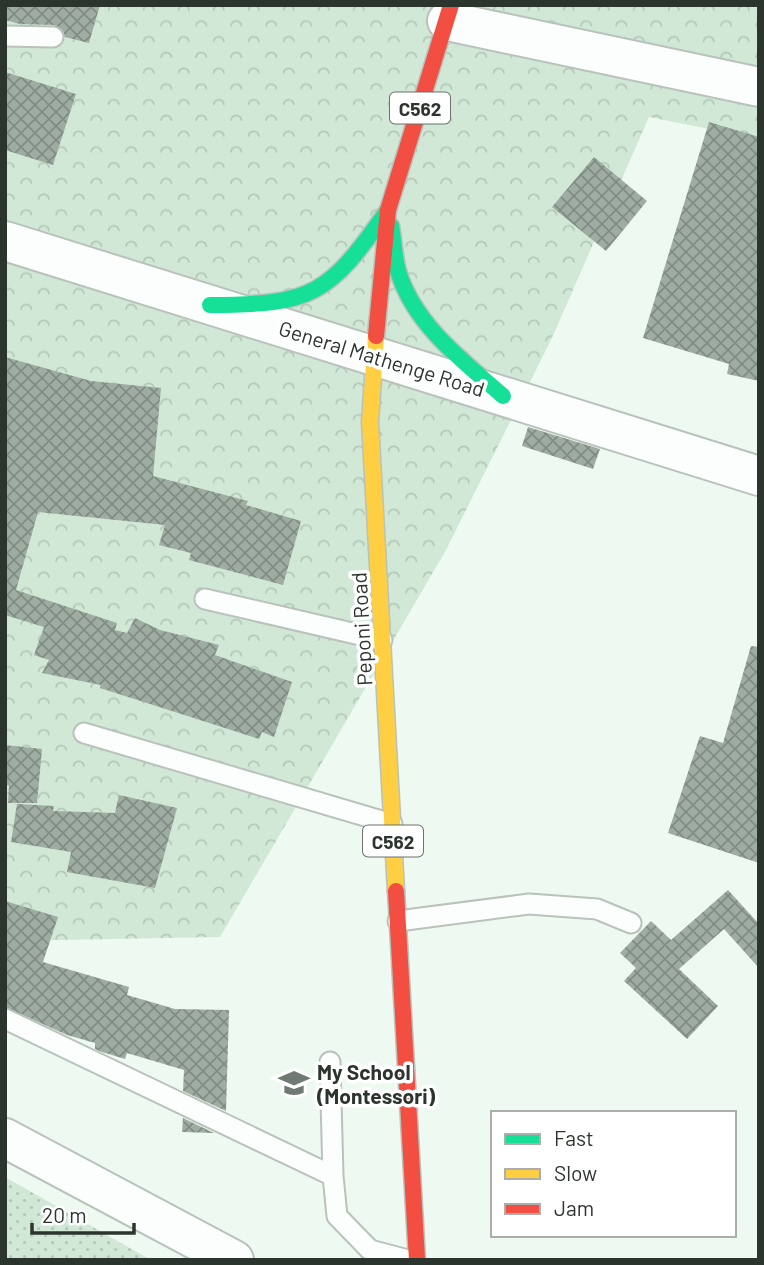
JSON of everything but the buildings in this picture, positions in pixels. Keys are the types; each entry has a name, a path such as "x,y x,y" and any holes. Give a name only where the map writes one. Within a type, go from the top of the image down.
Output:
{"main road":[{"name":"Peponi Road","path":"417,1260 370,422 361,347 388,210 449,13"},
{"path":"210,305 282,302 322,287 354,257 388,210"},
{"path":"388,210 400,275 417,309 434,335 503,396"},
{"name":"C562","path":"363,311 388,210"}],"street":[{"path":"449,13 759,87"},
{"name":"General Mathenge Road","path":"5,241 210,305 361,347 503,396 759,476"},
{"path":"5,1138 234,1260"}],"lane":[{"path":"5,36 53,37"},
{"path":"205,598 382,640"},
{"path":"84,733 392,824"},
{"path":"398,921 529,904 597,909 631,923"},
{"path":"5,1019 333,1176"},
{"path":"330,1062 333,1176 337,1216 370,1250 408,1260"}],"green space":[{"path":"5,5 759,5 759,139 649,117 551,340 446,550 220,937 5,941"},
{"path":"5,1177 151,1260 5,1260"}],"traffic: fast":[{"path":"210,305 273,302 316,289 350,260 388,210"},
{"path":"391,226 399,274 417,310 442,341 503,396"}],"traffic: slow":[{"path":"376,336 370,422 396,891"}],"traffic: jam":[{"path":"376,336 388,210 451,5"},
{"path":"396,891 417,1260"}],"place":[{"name":"My School (Montessori)","path":"294,1083"}]}
